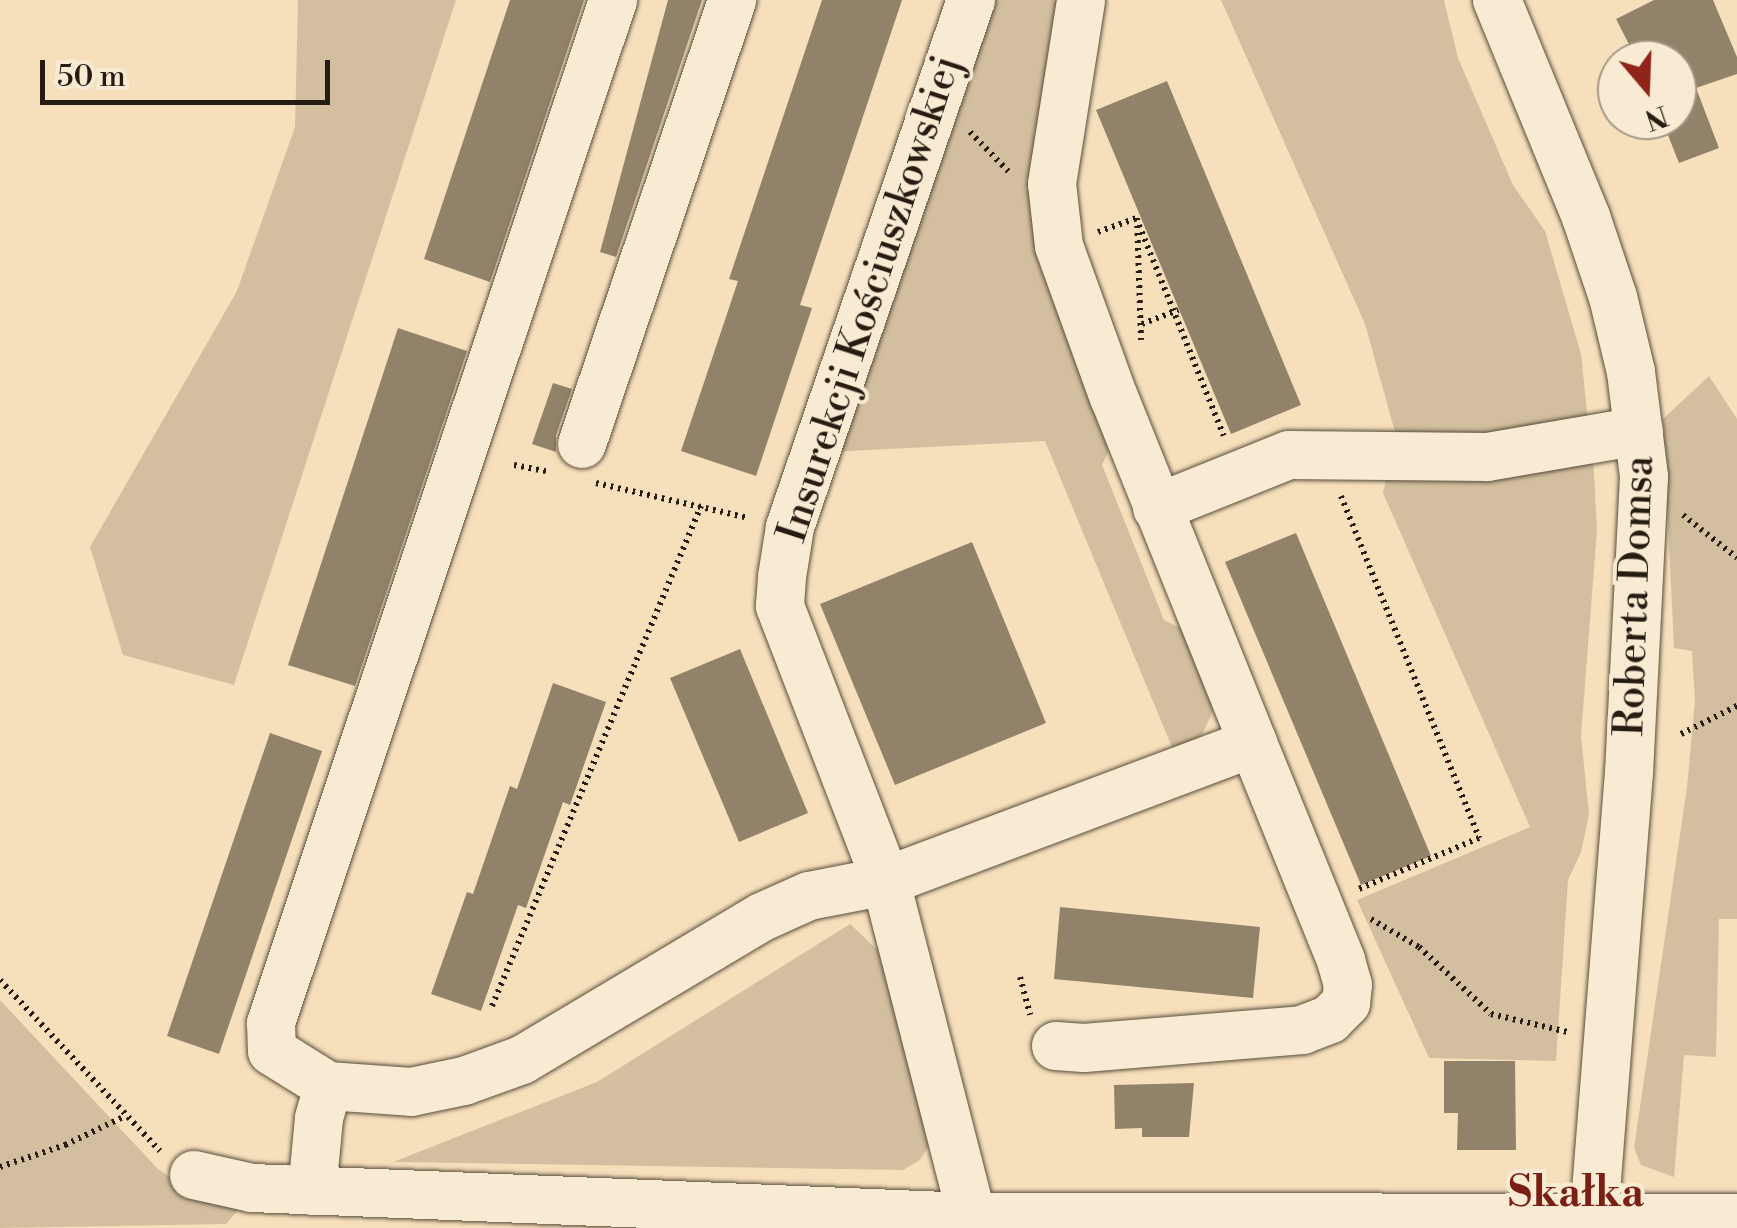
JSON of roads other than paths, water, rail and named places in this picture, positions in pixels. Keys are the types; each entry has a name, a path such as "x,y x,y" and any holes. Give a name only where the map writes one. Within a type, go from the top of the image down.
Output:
{"street":[{"path":"613,0 271,1023 272,1050 328,1086 411,1092 464,1081 522,1060 762,917 809,896 886,882 1253,743"},
{"path":"574,466 732,0"},
{"name":"Insurekcji Kościuszkowskiej","path":"971,0 934,95 790,527 780,606 886,882 972,1217"},
{"path":"1047,1034 1084,1048 1302,1030 1330,1019 1346,1004 1348,985 1156,508 1056,231 1052,184 1082,0"},
{"name":"Roberta Domsa","path":"1497,0 1586,217 1614,297 1644,476 1642,568 1594,1222"},
{"path":"1156,508 1288,456 1487,457 1639,432"},
{"path":"312,1191 319,1118 328,1086"},
{"path":"194,1175 226,1185 312,1191 972,1217 1594,1222 1737,1218"}],"district":[{"name":"Skałka","path":"1576,1194"}]}
